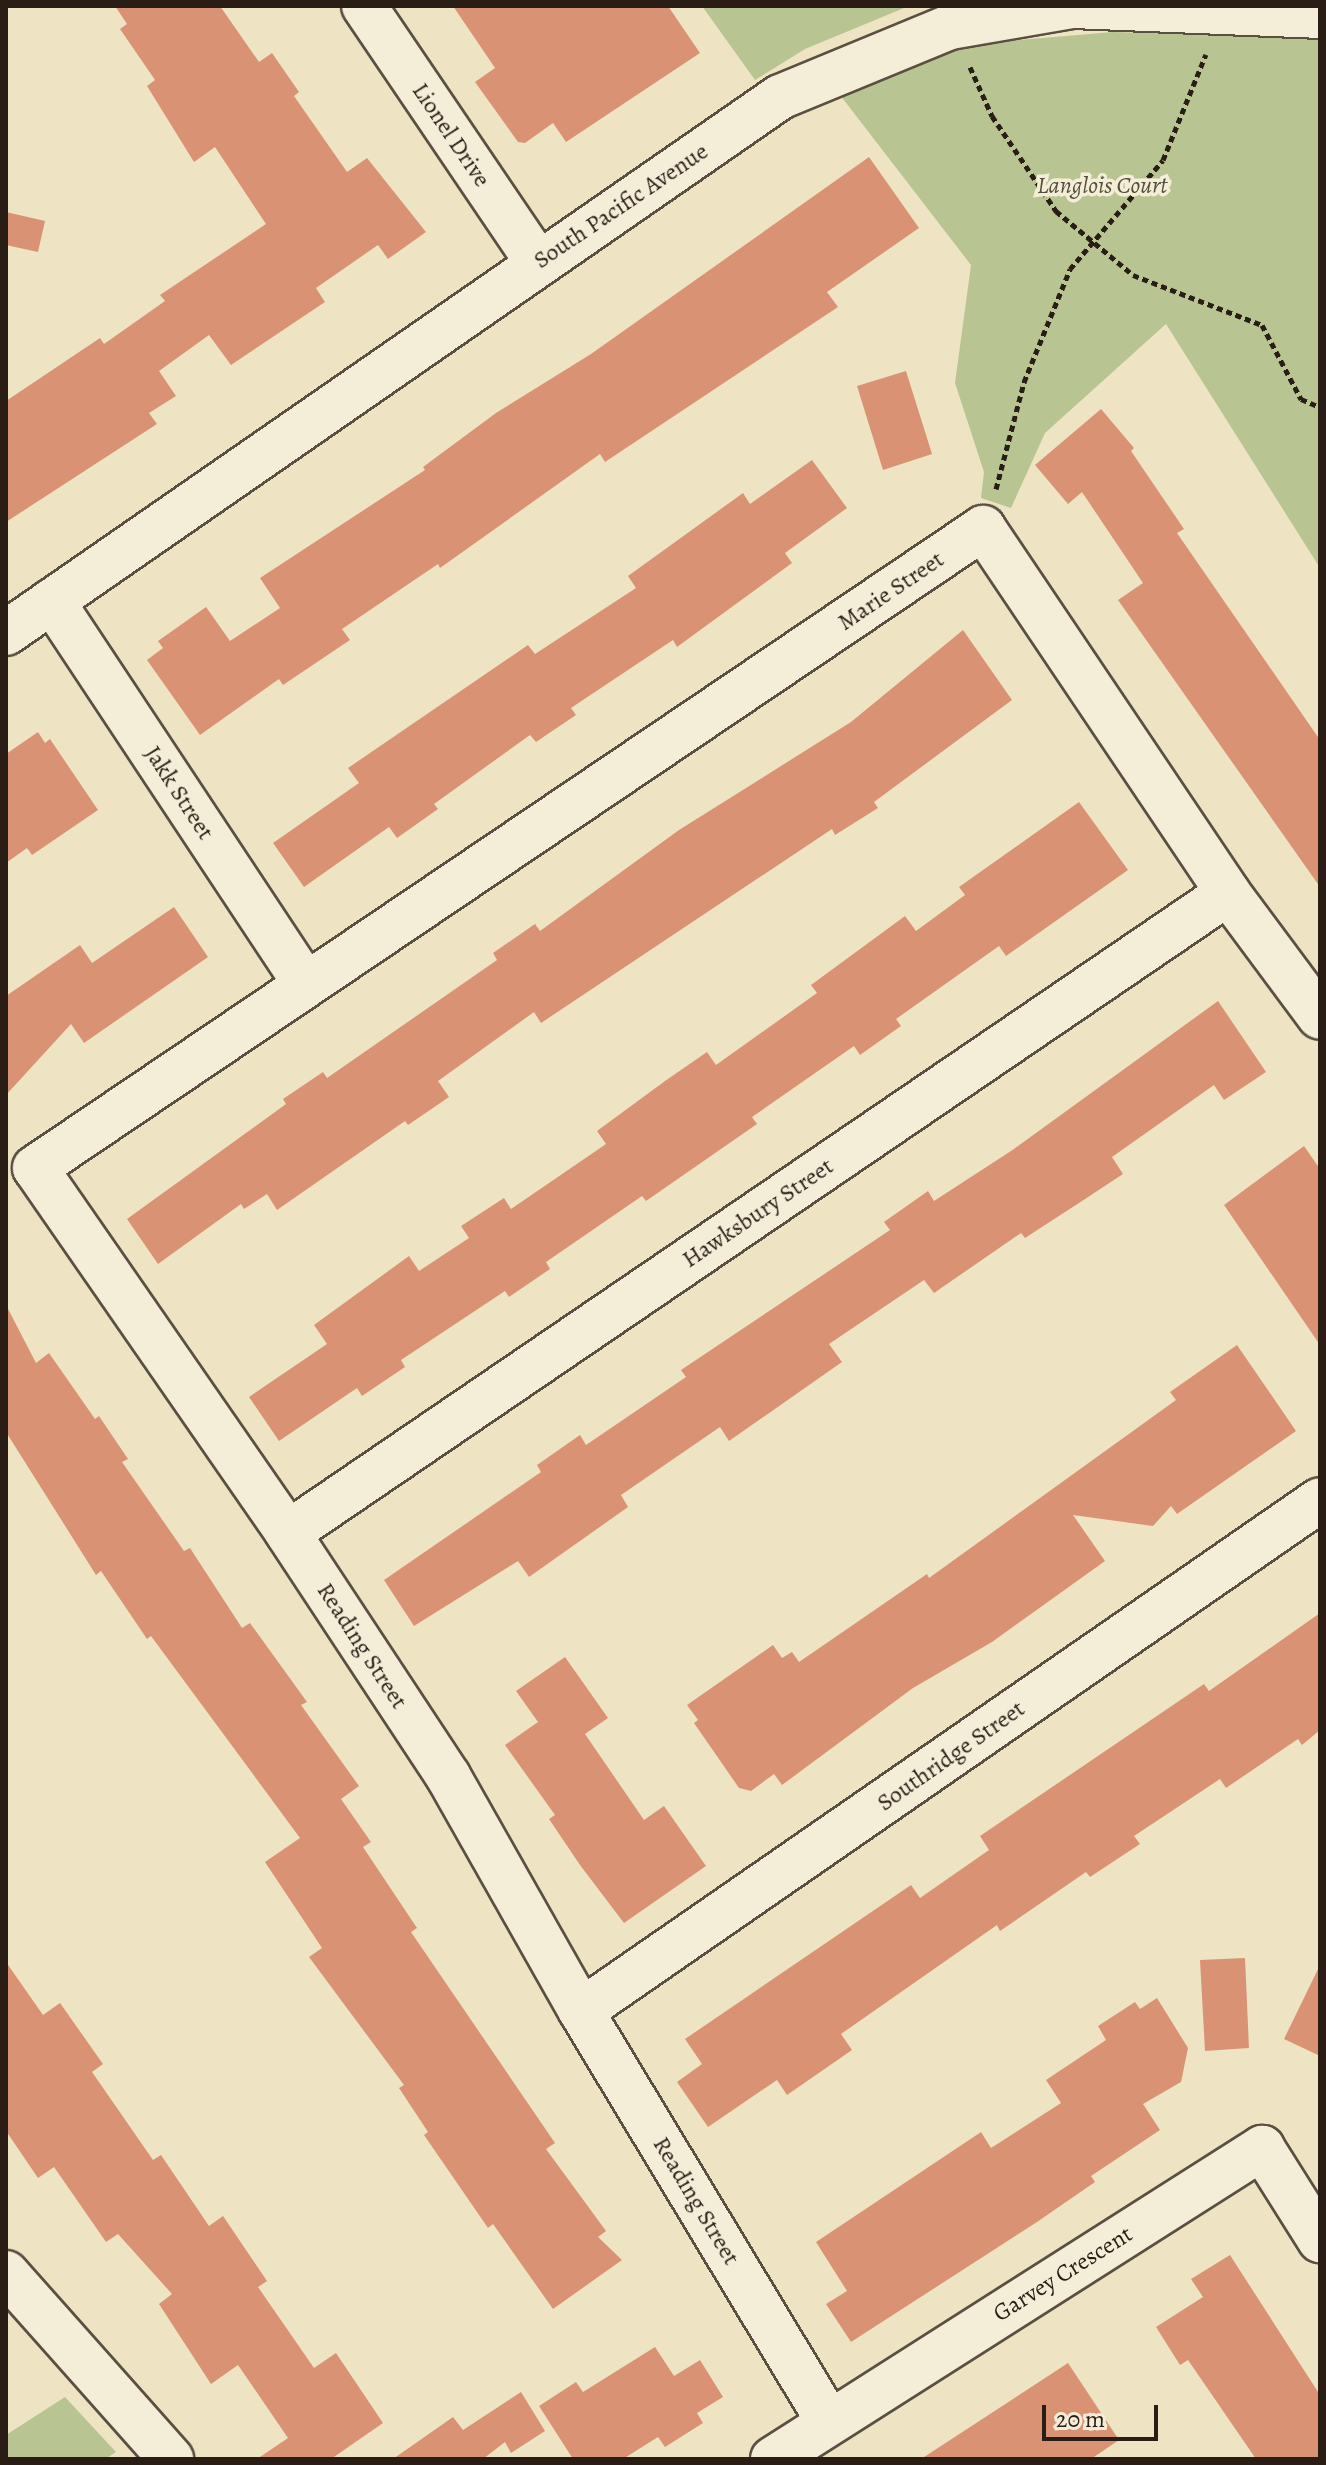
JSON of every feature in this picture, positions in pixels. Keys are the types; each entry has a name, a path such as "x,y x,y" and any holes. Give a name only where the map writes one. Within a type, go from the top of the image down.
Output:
{"street":[{"name":"Lionel Drive","path":"364,6 538,263"},
{"name":"South Pacific Avenue","path":"6,633 780,97 950,27 1073,6 1169,7 1320,16"},
{"name":"Marie Street","path":"306,985 983,528 1228,893 1320,1017"},
{"name":"Jakk Street","path":"52,601 306,985"},
{"name":"Hawksbury Street","path":"288,1533 1228,893"},
{"name":"Reading Street","path":"306,985 35,1168 288,1533 448,1776 581,2011 829,2422"},
{"name":"Southridge Street","path":"581,2011 1320,1500"},
{"name":"Garvey Crescent","path":"773,2459 1262,2148 1320,2240"},
{"path":"6,2273 171,2459"}],"path":[{"path":"993,502 1024,382 1070,269 1163,160 1206,54"},
{"path":"966,57 992,116 1056,211 1133,275 1262,325 1301,399 1320,407"}],"green space":[{"path":"702,6 909,6 805,49 755,80"},
{"name":"Langlois Court","path":"1113,32 1320,38 1320,568 1166,324 1045,433 1011,508 981,498 984,472 955,383 971,265 840,95 927,58 982,43"},
{"path":"65,2397 116,2452 105,2459 6,2459 6,2435"}],"building":[{"path":"115,6 220,6 259,62 272,53 299,92 294,96 347,172 367,158 426,232 388,259 378,245 316,288 325,302 231,365 209,335 159,371 176,396 149,413 157,424 6,522 6,401 100,338 104,344 165,301 160,295 266,224 215,147 194,162 147,86 155,80 120,29 127,24"},
{"path":"453,6 668,6 700,53 566,142 553,123 525,143 518,142 475,82 495,68"},
{"path":"869,157 919,228 827,292 838,307 605,462 600,454 440,568 438,564 342,629 350,640 283,685 279,679 200,735 147,660 163,648 158,641 206,607 230,641 280,608 260,578 425,470 423,467 496,413 591,354"},
{"path":"6,212 45,221 38,252 6,245"},
{"path":"906,371 932,454 883,470 857,386"},
{"path":"1101,409 1134,448 1131,451 1184,529 1177,533 1320,740 1320,887 1118,600 1143,583 1082,492 1068,504 1035,465"},
{"path":"812,460 847,508 785,553 792,563 677,647 673,640 571,708 576,715 536,742 530,735 434,804 438,809 397,838 389,827 304,887 273,843 359,783 348,768 528,645 535,654 636,588 628,576 743,493 750,504"},
{"path":"963,630 1012,700 874,802 878,808 835,835 832,829 541,1023 534,1012 438,1081 449,1097 408,1125 405,1121 277,1210 267,1194 244,1209 241,1204 158,1264 127,1219 286,1104 283,1099 323,1072 327,1078 497,960 493,953 535,924 540,931 679,830 851,722"},
{"path":"38,732 45,743 50,739 98,810 32,855 27,848 6,863 6,754"},
{"path":"1079,802 1128,870 1006,956 999,946 896,1019 901,1026 860,1055 854,1046 752,1117 757,1124 646,1201 642,1196 546,1262 550,1269 509,1297 505,1291 401,1360 405,1367 362,1396 357,1388 279,1441 249,1397 327,1344 314,1325 409,1256 419,1271 469,1238 461,1226 504,1198 511,1209 606,1144 597,1131 665,1081 707,1052 716,1065 817,993 811,985 905,916 916,931 965,895 959,887"},
{"path":"174,907 208,957 84,1043 71,1024 6,1095 6,996 80,945 92,963"},
{"path":"1218,1001 1266,1072 1224,1100 1214,1085 1112,1157 1123,1174 1025,1238 1021,1233 934,1293 924,1280 829,1344 842,1362 729,1441 720,1427 621,1495 628,1507 529,1577 518,1561 414,1626 384,1580 541,1472 537,1465 580,1435 586,1445 686,1377 681,1370 890,1230 884,1222 928,1191 934,1201 1011,1151"},
{"path":"1304,1146 1320,1169 1320,1345 1224,1205"},
{"path":"6,1305 36,1363 49,1353 95,1419 99,1416 128,1459 122,1462 184,1551 190,1548 242,1628 250,1623 307,1702 301,1705 359,1786 341,1799 371,1842 363,1847 417,1928 411,1932 555,2143 546,2149 606,2231 598,2237 622,2260 553,2309 493,2224 488,2228 424,2135 428,2132 399,2088 404,2085 309,1957 322,1948 265,1862 300,1838 151,1636 147,1639 101,1571 96,1575 6,1432"},
{"path":"1237,1345 1296,1431 1177,1514 1171,1506 1153,1526 1073,1515 1105,1561 992,1642 913,1688 782,1785 774,1774 751,1791 739,1788 694,1723 698,1720 687,1705 773,1645 782,1658 792,1652 799,1662 927,1574 929,1578 1176,1400 1170,1392"},
{"path":"1320,1613 1320,1730 1302,1745 1298,1739 1226,1788 1220,1779 1134,1836 1140,1844 1090,1877 1086,1872 1000,1931 997,1925 841,2034 852,2050 787,2095 777,2080 708,2127 677,2082 702,2064 685,2039 911,1885 920,1898 989,1850 980,1836 1204,1684 1209,1691"},
{"path":"565,1657 608,1718 585,1734 644,1820 664,1806 706,1866 624,1923 549,1819 555,1815 505,1745 538,1722 516,1691"},
{"path":"1245,1958 1249,2048 1205,2051 1200,1960"},
{"path":"6,1962 43,2015 60,2003 103,2064 92,2072 153,2160 161,2155 209,2226 223,2216 267,2281 258,2287 314,2368 336,2353 383,2423 331,2459 257,2459 288,2438 238,2365 211,2384 159,2304 172,2294 118,2234 106,2242 54,2167 38,2178 6,2131"},
{"path":"1320,1965 1320,2056 1284,2039"},
{"path":"1157,1998 1188,2048 1181,2082 1143,2104 1160,2130 1091,2176 1095,2182 1037,2222 851,2342 826,2304 847,2291 816,2242 981,2132 991,2148 1061,2103 1046,2080 1106,2040 1098,2026 1135,2002 1140,2009"},
{"path":"1230,2255 1320,2395 1320,2459 1256,2459 1188,2360 1180,2365 1156,2327 1203,2297 1191,2279"},
{"path":"655,2347 674,2376 700,2360 723,2397 697,2413 703,2423 665,2447 658,2437 623,2459 573,2459 539,2406 576,2382 583,2392"},
{"path":"1068,2363 1119,2440 1091,2459 921,2459"},
{"path":"521,2392 545,2431 511,2453 505,2442 483,2459 393,2459 453,2417 463,2430"}]}
